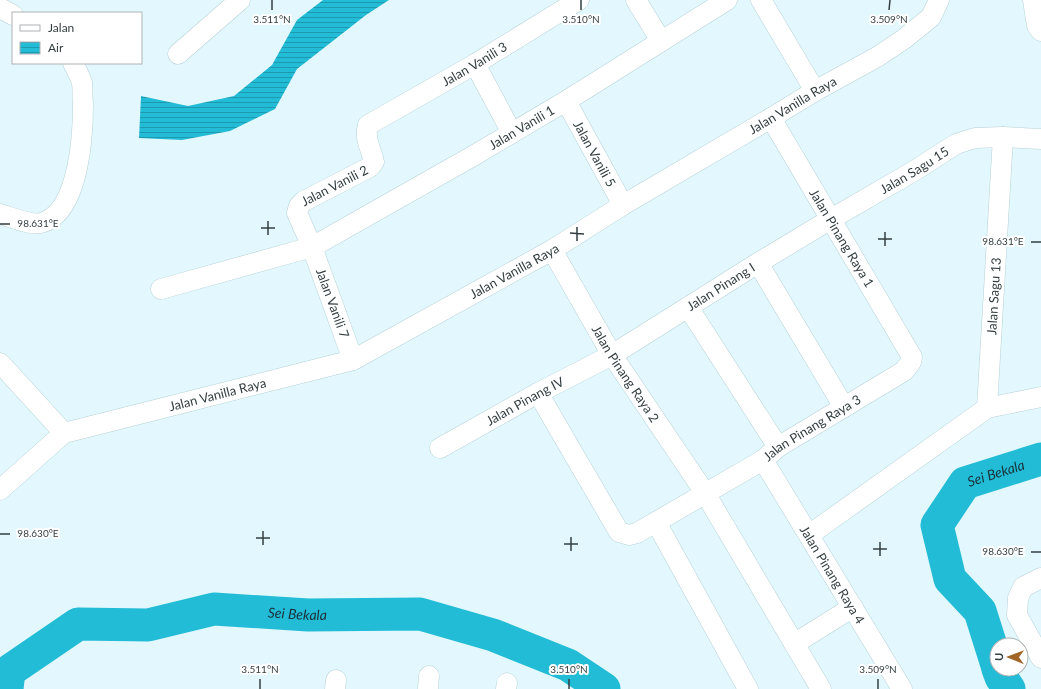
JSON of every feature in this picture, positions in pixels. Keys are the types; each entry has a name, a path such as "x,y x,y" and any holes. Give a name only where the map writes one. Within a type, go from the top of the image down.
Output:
{"street":[{"path":"178,54 240,0"},
{"name":"Jalan Vanili 3","path":"368,125 475,64 579,0"},
{"path":"636,0 661,41"},
{"name":"Jalan Vanili 1","path":"161,289 312,247 566,101 727,0"},
{"path":"761,0 815,91"},
{"name":"Jalan Vanilla Raya","path":"64,433 353,360 552,250 623,205 815,91 877,57 904,39 931,17 939,0"},
{"path":"1033,0 1037,26 1041,31"},
{"path":"0,8 12,14"},
{"path":"0,214 32,223 43,223 55,217 68,199 78,168 83,123 82,84 73,64"},
{"path":"475,64 512,133"},
{"name":"Jalan Vanili 5","path":"566,101 623,205"},
{"name":"Jalan Pinang Raya 1","path":"771,118 912,357"},
{"name":"Jalan Vanili 2","path":"312,247 297,213 299,206 304,201 370,167 374,162 373,154 367,142 366,131 368,125"},
{"name":"Jalan Sagu 15","path":"831,219 914,171 956,144 975,138 1003,137 1041,139"},
{"name":"Jalan Sagu 13","path":"987,408 1003,137"},
{"name":"Jalan Pinang I","path":"612,355 831,219"},
{"name":"Jalan Vanili 7","path":"312,247 353,360"},
{"name":"Jalan Pinang Raya 2","path":"552,250 612,355 705,493 821,689"},
{"path":"758,263 844,407"},
{"path":"688,307 778,447"},
{"name":"Jalan Pinang IV","path":"440,448 538,393 612,355"},
{"name":"Jalan Pinang Raya 3","path":"538,393 619,532 629,535 637,533 763,460 778,447 904,371 911,362 912,357"},
{"path":"0,363 64,433 0,490"},
{"path":"809,535 987,408 1041,397"},
{"name":"Jalan Pinang Raya 4","path":"763,460 902,689"},
{"path":"656,522 748,689"},
{"path":"1041,578 1023,587 1018,598 1017,615 1041,658"},
{"path":"794,644 853,607"}],"water":[{"path":"323,0 389,0 366,15 297,69 275,109 230,131 182,140 139,138 141,96 188,106 234,96 272,65 297,20"}],"waterway":[{"name":"Sei Bekala","path":"989,640 980,611 950,579 937,525 965,483 1041,459"},
{"name":"Sei Bekala","path":"7,689 9,671 78,624 148,625 214,609 308,615 420,614 493,635 568,665 604,689"},
{"name":"Sei Bekala","path":"1001,677 1009,689"}]}
